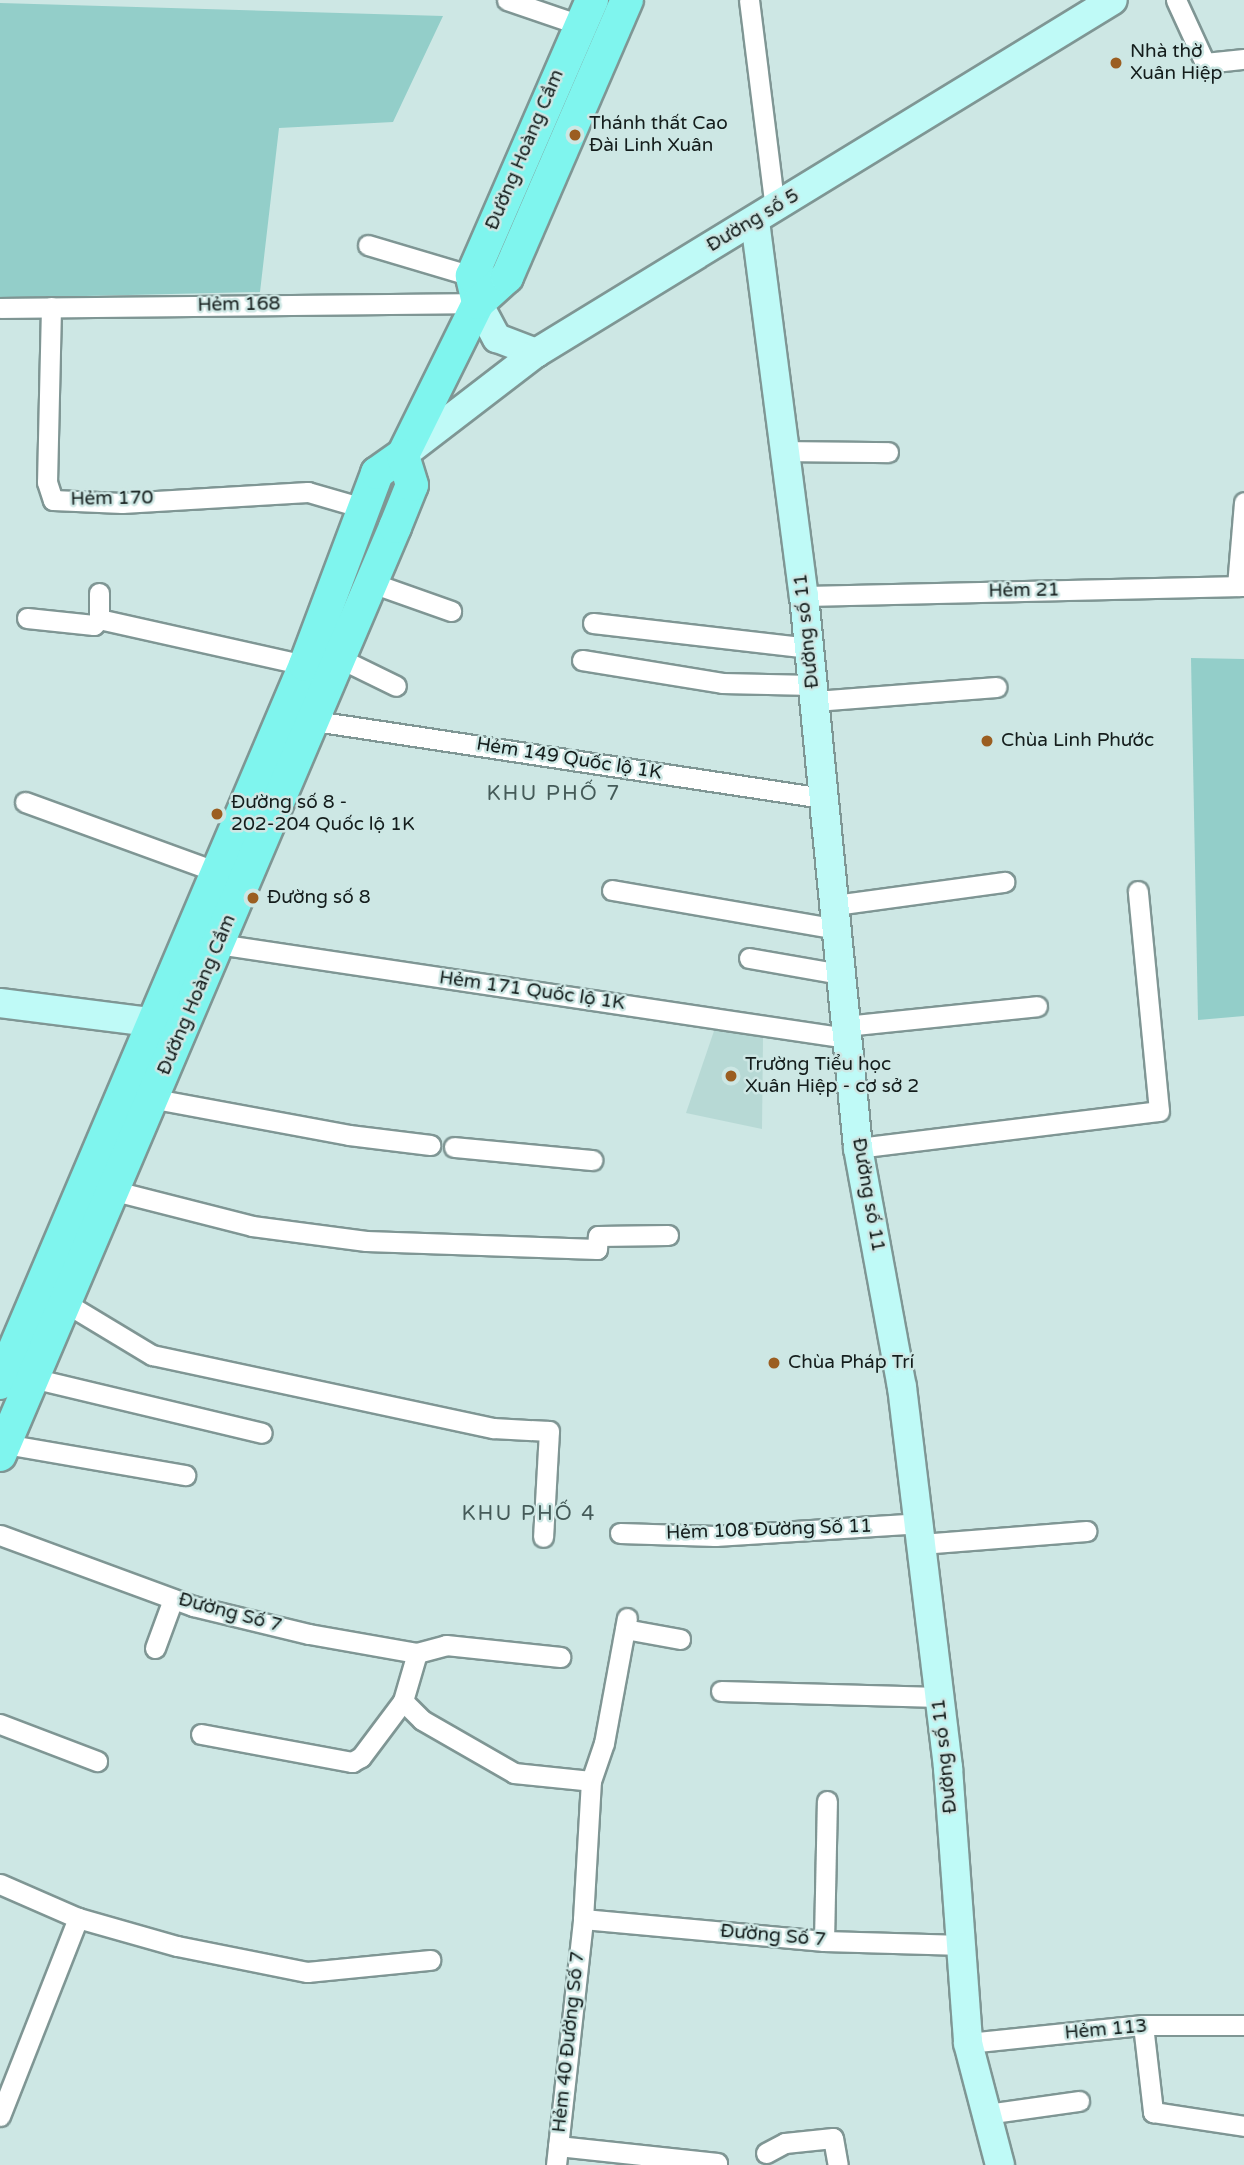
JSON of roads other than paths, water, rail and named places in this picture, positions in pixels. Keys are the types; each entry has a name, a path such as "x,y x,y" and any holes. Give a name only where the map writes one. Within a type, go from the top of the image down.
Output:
{"main road":[{"name":"Đường Hoàng Cầm","path":"475,290 508,277 627,0"},
{"name":"Đường số 5","path":"403,455 536,353 1113,0"},
{"name":"Đường Hoàng Cầm","path":"2,1449 155,1099 168,1024 217,872 305,665 363,508 377,474 403,455 475,290 586,13"},
{"name":"Đường số 11","path":"765,215 858,1148 902,1387 939,1697 963,1945 968,2043 999,2165"},
{"path":"475,290 498,338 536,353"},
{"name":"Đường Hoàng Cầm","path":"0,1383 168,1024 218,944 341,659 412,485 403,455"},
{"path":"0,1003 168,1024"}],"street":[{"path":"507,0 586,13"},
{"path":"749,0 765,215"},
{"path":"1176,0 1205,63 1244,59"},
{"path":"368,245 475,290"},
{"name":"Hẻm 168","path":"0,308 475,290"},
{"name":"Hẻm 170","path":"51,307 47,482 53,500 122,502 308,492 363,508"},
{"path":"787,451 888,452"},
{"path":"1241,586 1244,502"},
{"path":"372,583 451,611"},
{"name":"Hẻm 21","path":"804,596 1241,586"},
{"path":"27,618 94,625 99,619 99,593"},
{"path":"99,619 305,665"},
{"path":"593,623 810,648"},
{"path":"341,659 396,686"},
{"path":"582,660 722,683 814,693 996,687"},
{"name":"Hẻm 149 Quốc lộ 1K","path":"315,720 823,798"},
{"path":"25,802 217,872"},
{"path":"612,890 836,917 1004,882"},
{"path":"858,1148 1159,1111 1138,891"},
{"name":"Hẻm 171 Quốc lộ 1K","path":"218,944 846,1032 1037,1006"},
{"path":"749,958 840,974"},
{"path":"155,1099 349,1135 430,1145"},
{"path":"454,1147 592,1160"},
{"path":"115,1191 252,1226 366,1241 597,1249 598,1236 668,1235"},
{"path":"64,1302 152,1355 493,1428 549,1431 542,1537"},
{"path":"32,1378 262,1433"},
{"path":"2,1449 185,1475"},
{"name":"Hẻm 108 Đường Số 11","path":"620,1533 715,1536 1086,1531"},
{"name":"Đường Số 7","path":"0,1535 173,1599 309,1634 417,1653"},
{"path":"155,1648 173,1599"},
{"name":"Hẻm 40 Đường Số 7","path":"557,2156 583,1919 591,1781 604,1743 626,1623 680,1639"},
{"path":"201,1734 352,1762 361,1757 403,1701 417,1653 446,1644 560,1657"},
{"path":"721,1691 939,1697"},
{"path":"403,1701 422,1720 514,1773 591,1781"},
{"path":"0,1724 97,1761"},
{"path":"824,1941 827,1801"},
{"path":"0,1884 78,1918 177,1946 307,1972 430,1960"},
{"path":"0,2116 78,1918"},
{"name":"Đường Số 7","path":"583,1919 824,1941 963,1945"},
{"path":"1143,2025 1153,2112 1244,2126"},
{"name":"Hẻm 113","path":"968,2043 1143,2025 1244,2025"},
{"path":"986,2114 1079,2101"},
{"path":"766,2153 785,2143 833,2138 838,2165"},
{"path":"557,2156 717,2162"}],"place":[{"name":"Nhà thờ Xuân Hiệp","path":"1116,63"},
{"name":"Thánh thất Cao Đài Linh Xuân","path":"575,135"},
{"name":"Chùa Linh Phước","path":"987,741"},
{"name":"Đường số 8 - 202-204 Quốc lộ 1K","path":"217,814"},
{"name":"Đường số 8","path":"253,898"},
{"name":"Trường Tiểu học Xuân Hiệp - cơ sở 2","path":"731,1076"},
{"name":"Chùa Pháp Trí","path":"774,1363"}],"district":[{"name":"KHU PHỐ 7","path":"554,794"},
{"name":"KHU PHỐ 4","path":"529,1514"}]}
